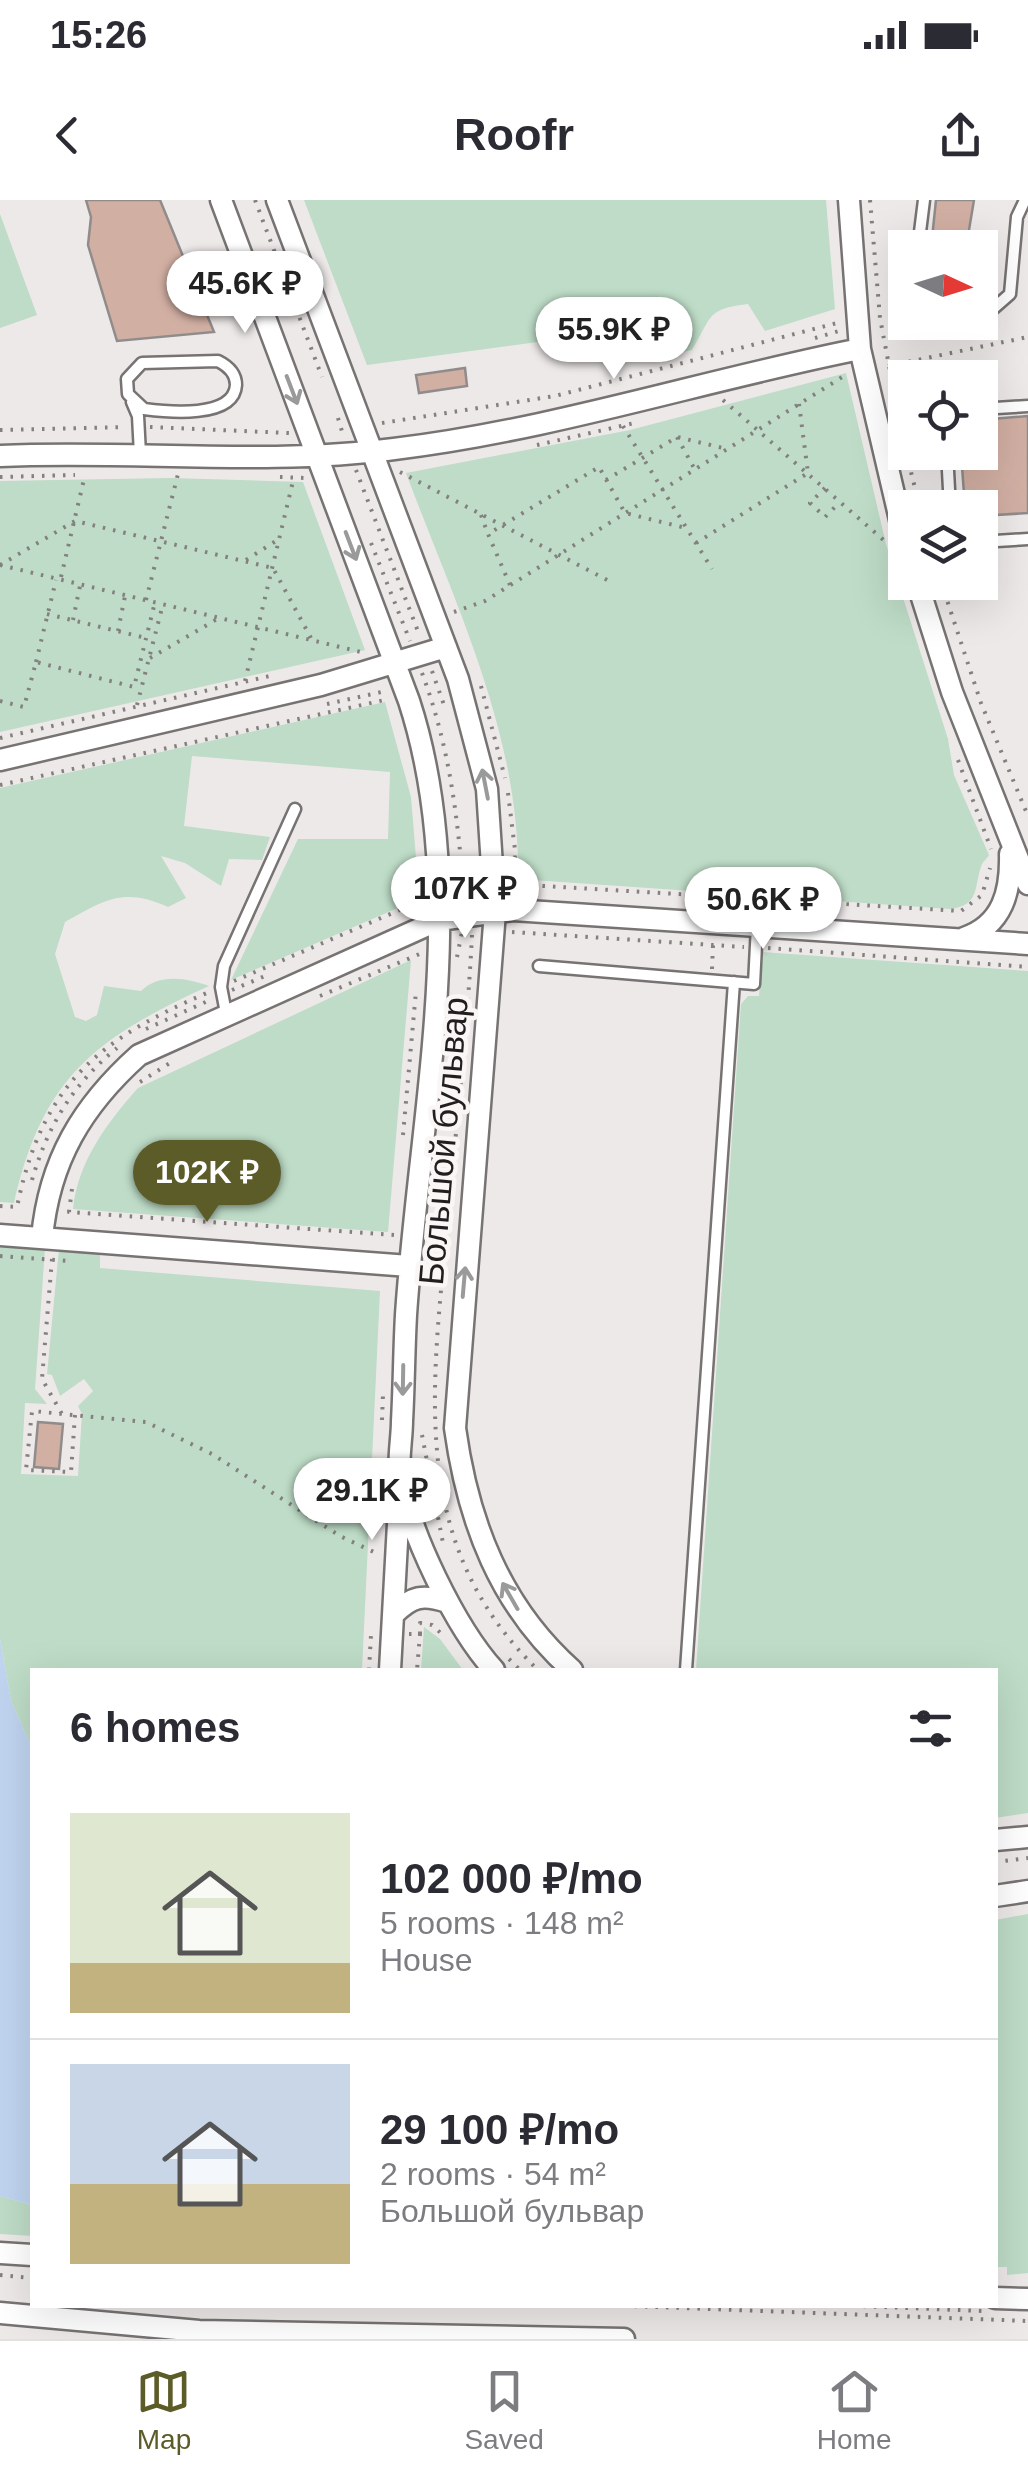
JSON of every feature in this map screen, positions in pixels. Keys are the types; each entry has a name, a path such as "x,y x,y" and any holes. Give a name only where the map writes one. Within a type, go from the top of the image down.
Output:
{"street":[{"name":"Большой бульвар","path":"221,200 396,666 399,700 426,752 436,809 439,946 409,1266 400,1474 447,1602 493,1668"},
{"name":"Большой бульвар","path":"277,200 382,478 445,617 446,647 487,790 495,896 493,949 459,1332 455,1428 464,1490 510,1598 541,1642 570,1668"},
{"path":"849,200 860,349 893,490"},
{"path":"0,456 315,455 372,450 577,416 860,349"},
{"path":"916,600 1028,884"},
{"path":"0,760 396,666 446,647"},
{"path":"1009,836 1028,856"},
{"path":"962,940 981,932 1004,907 1009,880 1009,836"},
{"path":"49,1246 55,1169 75,1124 102,1088 139,1056 495,896 513,910 763,918 1028,944"},
{"path":"0,1235 49,1246 409,1266"},
{"path":"390,1668 400,1474"},
{"path":"394,1614 409,1599 420,1596 447,1602"},
{"path":"998,1840 1028,1836"},
{"path":"998,1896 1028,1892"},
{"path":"0,2253 30,2256"},
{"path":"998,2298 1028,2299"},
{"path":"0,2313 199,2330 624,2339"}],"lane":[{"path":"920,230 924,200"},
{"path":"998,302 1010,294 1017,217 1024,200"},
{"path":"131,401 151,410 220,407 232,398 234,376 218,361 142,364 127,379 131,401 140,427 140,454"},
{"path":"998,408 1028,406"},
{"path":"998,541 1028,539"},
{"path":"226,1014 221,987 224,966 295,810"},
{"path":"538,966 711,977 754,984 763,918"},
{"path":"686,1668 734,982"}],"path":[{"path":"254,200 324,382"},
{"path":"870,200 888,366"},
{"path":"382,423 606,384 844,322 842,304"},
{"path":"917,360 1028,337"},
{"path":"387,641 510,585 850,372"},
{"path":"811,377 817,392"},
{"path":"722,400 888,543"},
{"path":"799,404 808,473"},
{"path":"338,418 344,438"},
{"path":"623,426 712,569"},
{"path":"606,480 676,437 726,449"},
{"path":"676,437 694,469"},
{"path":"488,534 599,467 624,512 686,528"},
{"path":"332,497 400,472 613,584"},
{"path":"696,543 808,473"},
{"path":"146,600 178,474"},
{"path":"0,701 24,707 85,475"},
{"path":"245,681 294,478"},
{"path":"825,488 810,503 825,517 840,502"},
{"path":"480,515 510,585"},
{"path":"312,640 272,568 161,539 75,521 0,565 219,618 258,627 312,640 372,654 354,658"},
{"path":"246,560 279,539"},
{"path":"73,620 80,584"},
{"path":"118,631 125,595"},
{"path":"946,600 980,703 1028,816"},
{"path":"36,662 134,686 155,602"},
{"path":"137,705 163,604"},
{"path":"47,614 146,638"},
{"path":"149,658 219,618"},
{"path":"0,738 282,674"},
{"path":"0,786 399,700 458,680"},
{"path":"435,895 961,911 977,901 989,869 996,865 957,758"},
{"path":"495,896 763,918"},
{"path":"540,934 540,942"},
{"path":"711,977 713,945"},
{"path":"320,996 439,946 493,949"},
{"path":"137,1084 172,1062"},
{"path":"73,1183 69,1212 394,1235"},
{"path":"0,1256 49,1246 83,1262"},
{"path":"49,1246 42,1379 62,1414"},
{"path":"405,1329 459,1332"},
{"path":"75,1415 71,1472 26,1470 32,1411 75,1415 146,1422 212,1454 340,1536 378,1554"},
{"path":"420,1634 420,1624 432,1625 453,1648"},
{"path":"369,1668 372,1632"},
{"path":"998,1862 1028,1858"},
{"path":"0,2275 30,2278"},
{"path":"683,2308 1028,2321"},
{"path":"916,2308 1028,2312"}],"green space":[{"path":"304,200 826,200 835,309 765,331 748,304 724,309 711,317 692,350 637,362 600,359 592,342 575,337 367,365"},
{"path":"0,214 37,315 0,328"},
{"path":"846,373 888,550 888,600 904,600 948,739 954,775 989,855 967,903 951,909 518,879 509,774 497,723 464,622 406,473 630,430"},
{"path":"170,478 303,482 365,650 0,732 0,481"},
{"path":"385,702 411,797 419,894 414,901 231,980 298,839 388,839 390,772 192,756 184,826 270,837 262,860 229,859 221,886 185,863 161,856 186,898 168,907 126,897 103,902 65,922 55,954 75,1017 86,1021 97,1015 104,986 141,991 156,981 174,979 209,986 135,1024 80,1066 41,1123 14,1203 0,1202 0,788"},
{"path":"762,952 1028,971 1028,1813 998,1818 998,1668 696,1668 741,1004 748,996 759,996"},
{"path":"411,960 388,1232 73,1209 81,1175 96,1144 138,1088"},
{"path":"0,1245 45,1249 35,1389 47,1404 25,1403 21,1474 78,1476 82,1414 78,1406 93,1391 84,1379 60,1396 52,1375 47,1374 59,1249 100,1253 100,1268 380,1291 362,1668 30,1668 30,1744 11,1701 0,1639"},
{"path":"424,1627 440,1639 462,1668 421,1668"},
{"path":"1028,1914 1028,2273 1007,2275 1007,2267 998,2267 998,1919"},
{"path":"0,2196 30,2204 30,2236 0,2234"}],"water":[{"path":"0,1639 11,1701 30,1744 30,2204 0,2196"}],"building":[{"path":"86,200 160,200 214,332 117,341 88,245 91,217"},
{"path":"936,200 974,200 969,230 933,230"},
{"path":"465,368 467,386 419,393 416,375"},
{"path":"1028,416 1028,513 998,515 998,490 964,490 962,470 998,470 998,418"},
{"path":"38,1422 63,1424 59,1469 34,1467"}]}
